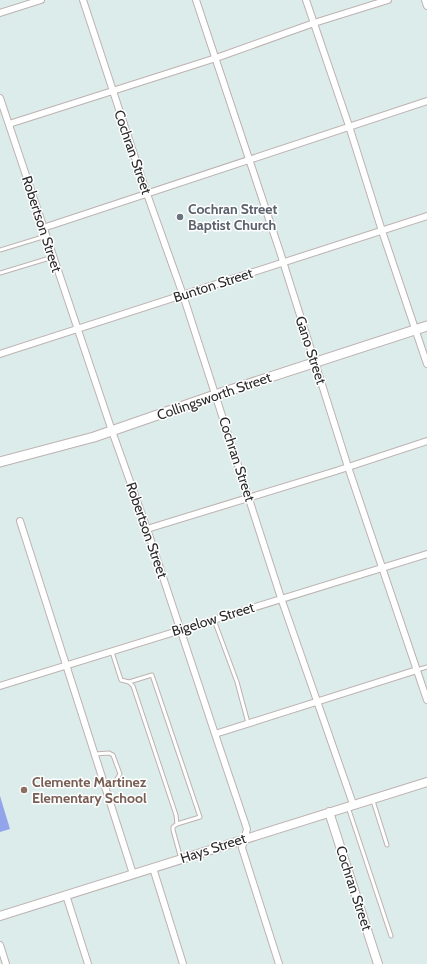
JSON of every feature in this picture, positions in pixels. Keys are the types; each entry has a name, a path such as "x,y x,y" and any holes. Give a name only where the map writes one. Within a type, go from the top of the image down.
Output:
{"main road":[{"name":"Collingsworth Street","path":"0,462 94,437 215,395 427,326"}],"street":[{"path":"0,13 41,0"},
{"name":"Cochran Street","path":"83,0 112,91 183,295 350,805"},
{"name":"Gano Street","path":"196,0 283,262 348,467 427,700"},
{"path":"306,0 427,364"},
{"path":"9,124 216,58 314,23 388,0"},
{"path":"425,0 427,6"},
{"name":"Robertson Street","path":"0,98 247,828 242,848 279,964"},
{"path":"43,228 427,101"},
{"name":"Bunton Street","path":"0,354 427,216"},
{"path":"147,529 427,442"},
{"path":"20,521 106,788 132,874"},
{"name":"Bigelow Street","path":"0,686 112,652 180,629 427,554"},
{"path":"214,734 417,670"},
{"name":"Hays Street","path":"0,916 372,798 427,782"},
{"name":"Cochran Street","path":"329,812 378,964"},
{"path":"153,868 183,964"},
{"path":"66,895 88,964"},
{"path":"0,945 6,964"}],"lane":[{"path":"0,250 46,236"},
{"path":"0,272 53,257"},
{"path":"214,619 230,661 248,724"},
{"path":"112,652 121,680 129,682 152,675 200,817 177,824 173,827 181,858"},
{"path":"417,670 427,667"},
{"path":"129,682 138,701 176,815 177,824"},
{"path":"95,754 109,753 113,755 120,774 115,782 106,788"},
{"path":"372,798 388,845"},
{"path":"350,805 391,936"}],"shaded area":[{"path":"0,796 10,829 0,832"}],"place":[{"name":"Cochran Street Baptist Church","path":"180,217"},
{"name":"Clemente Martinez Elementary School","path":"24,790"}]}
